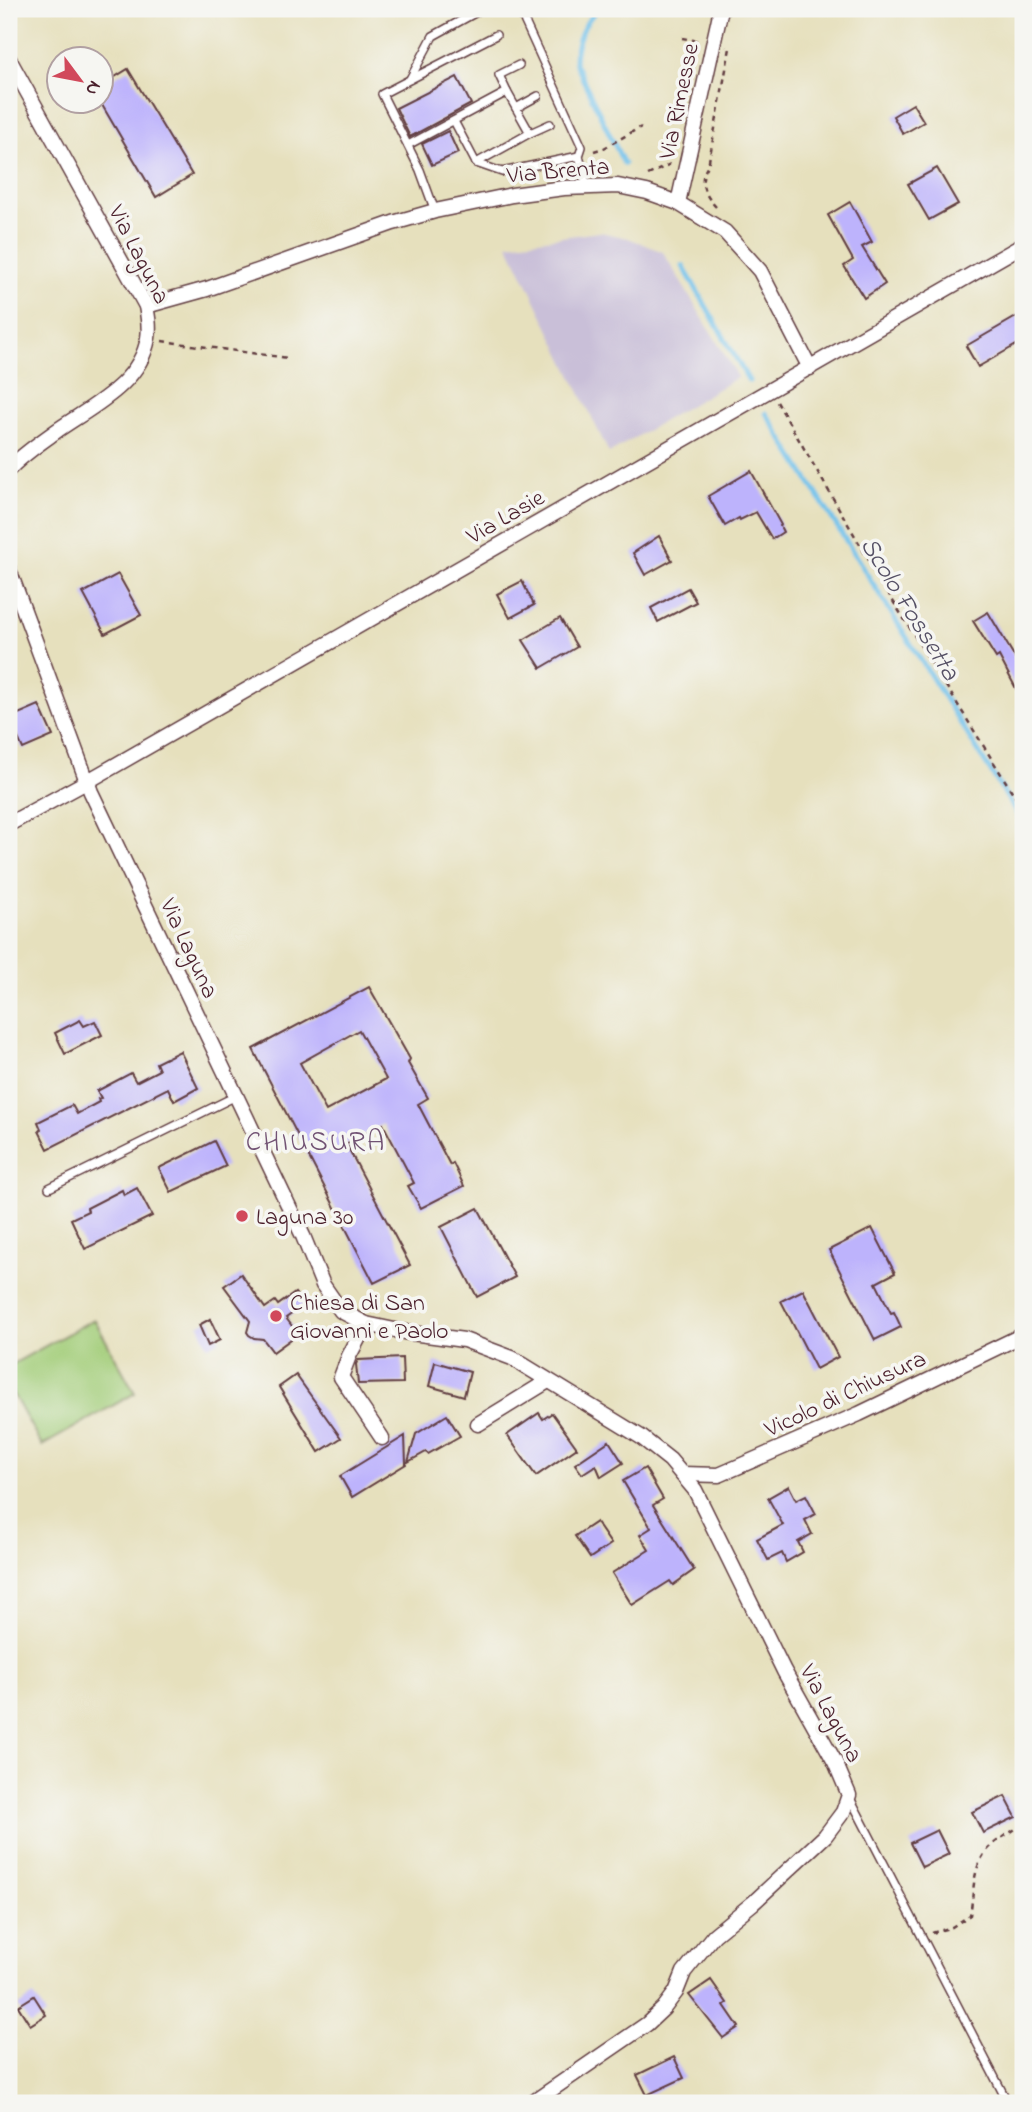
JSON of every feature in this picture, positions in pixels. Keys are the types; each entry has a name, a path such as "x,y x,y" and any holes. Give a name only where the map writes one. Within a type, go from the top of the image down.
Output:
{"street":[{"name":"Via Rimesse","path":"678,203 721,9"},
{"name":"Via Laguna","path":"9,59 146,306 149,321 148,339 138,363 120,386 9,469"},
{"name":"Via Brenta","path":"146,306 207,289 393,223 435,211 512,195 564,188 618,187 647,192 678,203 725,232 760,271 810,368"},
{"name":"Via Lasie","path":"9,824 1023,245"},
{"name":"Via Laguna","path":"9,570 91,792 303,1236 323,1285 341,1311 366,1324 464,1340 512,1358 640,1437 670,1460 695,1490 784,1671 835,1762 849,1795 843,1812 825,1836 696,1954 684,1972 677,1993 664,2008 647,2024 532,2103"},
{"path":"366,1324 341,1377 382,1438"},
{"name":"Vicolo di Chiusura","path":"682,1474 719,1475 859,1414 1023,1335"},
{"path":"478,1424 548,1381"}],"lane":[{"path":"410,79 433,36 482,9"},
{"path":"519,9 582,148 579,156 587,187"},
{"path":"435,211 420,170 382,94 496,35"},
{"path":"519,65 499,75 530,133"},
{"path":"408,145 507,92"},
{"path":"516,107 538,96"},
{"path":"454,121 476,163 502,172 579,156"},
{"path":"476,163 550,124"},
{"path":"49,1188 236,1096"},
{"path":"849,1795 1008,2103"}],"path":[{"path":"682,38 701,42"},
{"path":"705,168 708,166 730,48 723,47"},
{"path":"604,148 641,127"},
{"path":"644,177 676,160"},
{"path":"148,339 288,358"},
{"path":"770,390 891,598 1023,809"},
{"path":"922,1936 952,1927 970,1915 973,1884 980,1858 995,1842 1020,1826 1023,1821"}],"shaded area":[{"path":"600,232 628,238 663,252 738,377 609,453 508,244"}],"green space":[{"path":"94,1319 135,1393 42,1446 9,1387 9,1366"}],"building":[{"path":"128,69 192,175 156,197 108,116 116,116 116,76"},
{"path":"457,77 471,104 410,137 396,108"},
{"path":"913,104 924,122 903,134 893,116"},
{"path":"448,131 458,153 432,165 422,144"},
{"path":"937,168 958,204 929,220 908,184"},
{"path":"850,202 872,242 862,247 885,284 864,298 844,266 853,260 828,215"},
{"path":"1023,313 1023,341 978,367 966,346"},
{"path":"751,471 781,525 783,532 772,539 756,512 725,526 708,496"},
{"path":"659,536 672,560 645,575 633,553"},
{"path":"118,574 141,615 105,634 83,593"},
{"path":"522,581 534,605 510,618 497,594"},
{"path":"688,588 696,602 658,622 651,608"},
{"path":"988,612 1023,671 1023,702 999,656 996,658 973,621"},
{"path":"560,618 577,647 541,668 523,640"},
{"path":"39,705 53,736 23,749 9,718"},
{"path":"369,987 410,1059 408,1063 428,1098 418,1104 464,1186 421,1208 408,1186 414,1183 383,1124 346,1144 410,1265 374,1283 253,1049","holes":["359,1030 386,1079 326,1111 300,1063"]},
{"path":"80,1020 84,1026 95,1021 102,1035 65,1054 55,1033"},
{"path":"180,1051 198,1088 174,1101 168,1088 48,1149 39,1131 41,1129 38,1122 72,1105 77,1114 99,1102 98,1099 101,1098 97,1091 131,1073 136,1082 159,1070 156,1063"},
{"path":"214,1141 226,1166 171,1192 159,1168"},
{"path":"137,1188 152,1216 85,1249 71,1219 122,1190 124,1195"},
{"path":"478,1208 515,1277 477,1297 441,1227"},
{"path":"872,1228 895,1273 876,1283 901,1327 875,1340 829,1250"},
{"path":"241,1274 265,1308 275,1301 278,1305 295,1293 304,1305 286,1318 298,1334 273,1352 263,1339 249,1335 247,1332 250,1321 224,1286"},
{"path":"803,1290 838,1357 816,1369 781,1301"},
{"path":"210,1319 220,1340 208,1346 199,1325"},
{"path":"402,1358 403,1383 358,1384 358,1360"},
{"path":"435,1362 470,1372 464,1396 429,1386"},
{"path":"296,1375 341,1438 319,1452 279,1387"},
{"path":"539,1413 543,1419 552,1413 577,1448 536,1476 507,1435"},
{"path":"447,1415 460,1436 408,1462 416,1434"},
{"path":"405,1436 406,1464 352,1497 340,1476"},
{"path":"609,1441 623,1463 601,1477 596,1465 582,1474 575,1464"},
{"path":"645,1468 663,1499 653,1505 694,1570 673,1585 670,1581 632,1605 612,1573 649,1550 640,1535 651,1528 623,1481"},
{"path":"789,1486 796,1500 806,1495 816,1514 805,1520 812,1534 798,1542 803,1552 786,1562 782,1553 768,1560 757,1539 783,1525 768,1498"},
{"path":"596,1522 611,1544 590,1558 575,1536"},
{"path":"1005,1796 1016,1817 983,1833 972,1812"},
{"path":"937,1830 949,1854 922,1867 910,1843"},
{"path":"711,1980 739,2027 723,2038 689,1995"},
{"path":"34,1996 46,2015 30,2025 18,2006"},
{"path":"674,2057 684,2078 647,2095 637,2075"}],"waterway":[{"name":"Scolo Fossetta","path":"598,9 581,34 575,63 624,164"},
{"name":"Scolo Fossetta","path":"683,266 749,381"},
{"name":"Scolo Fossetta","path":"766,413 1023,823"}],"place":[{"name":"Laguna 30","path":"242,1216"},
{"name":"Chiesa di San Giovanni e Paolo","path":"276,1316"}],"district":[{"name":"CHIUSURA","path":"316,1140"}]}
